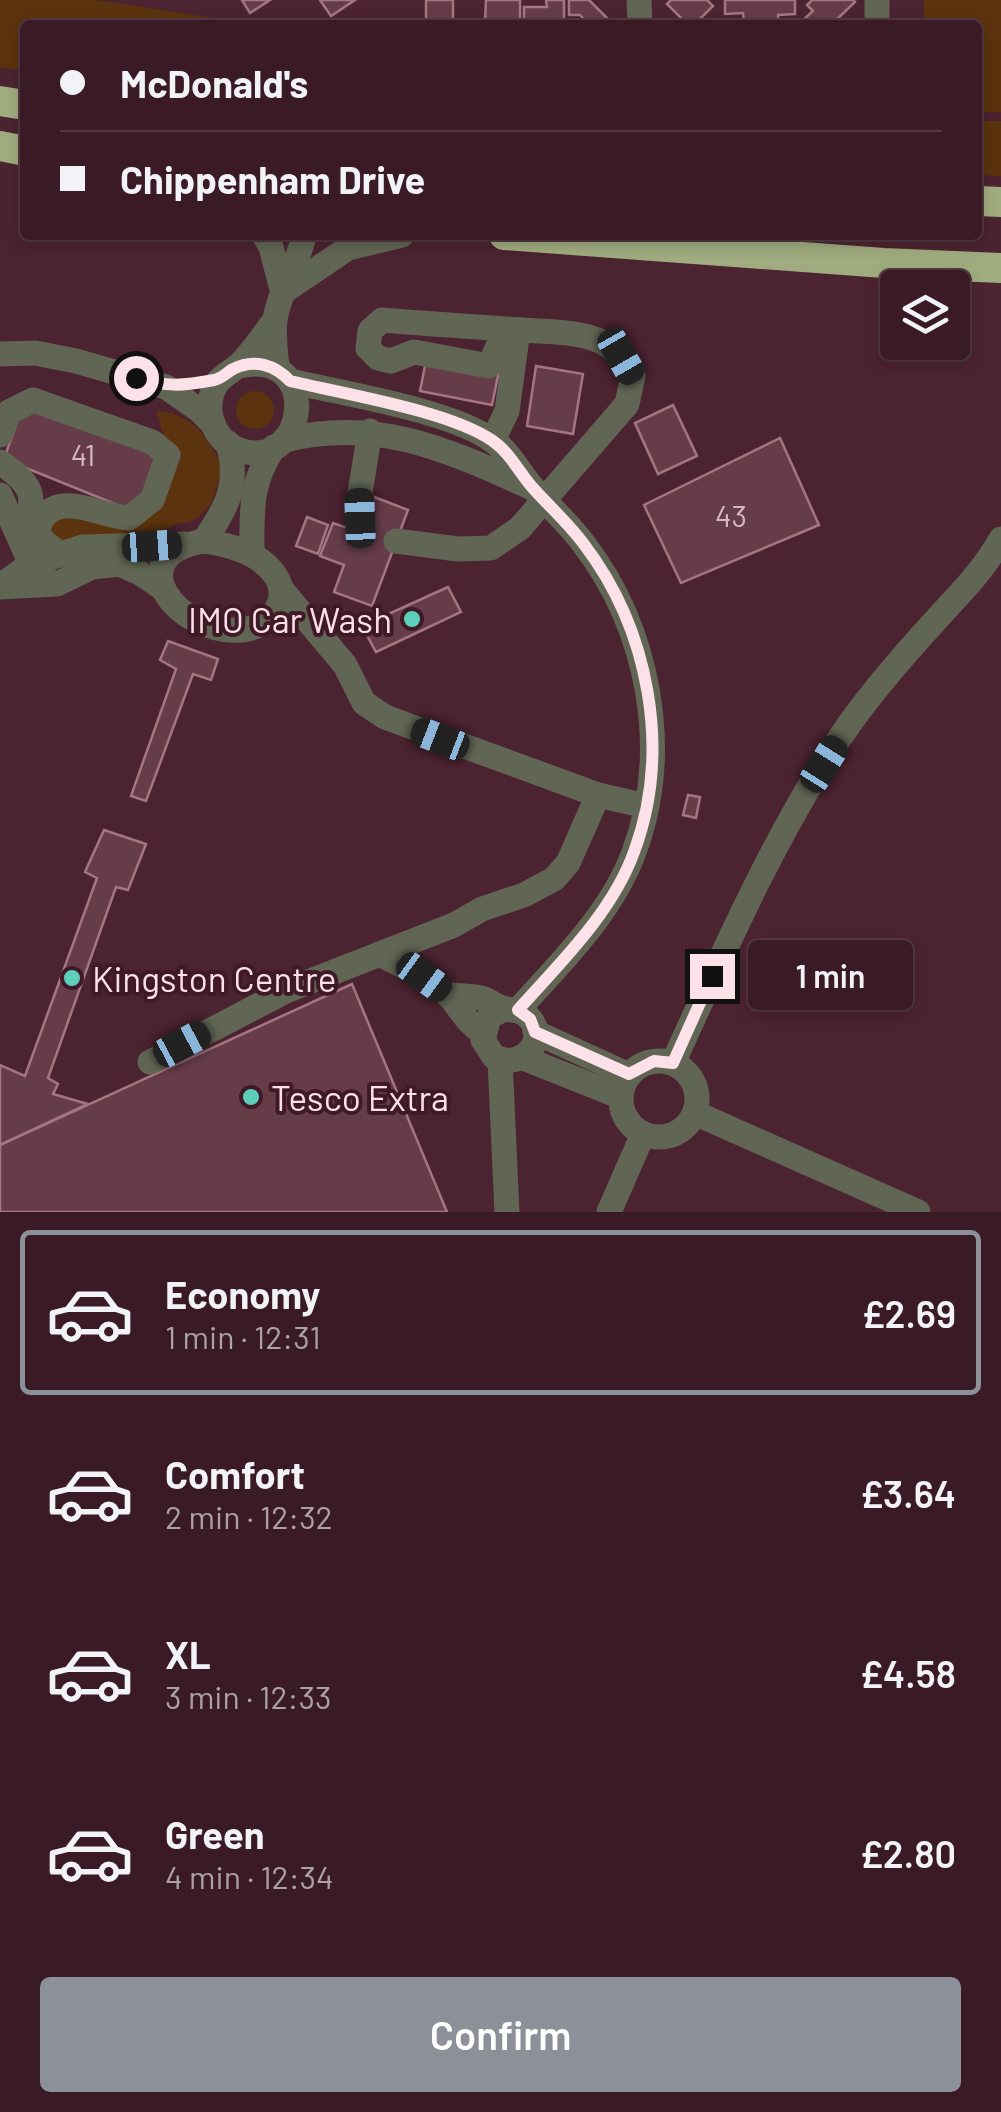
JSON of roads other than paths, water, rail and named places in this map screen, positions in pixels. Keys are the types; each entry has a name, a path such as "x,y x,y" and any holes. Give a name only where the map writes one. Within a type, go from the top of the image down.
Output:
{"highway":[{"path":"573,240 1001,268"},
{"path":"957,266 1001,290"}],"street":[{"path":"267,240 282,293"},
{"path":"252,555 252,497 262,464 292,430 299,405 284,375 275,320 282,293 299,262 303,240"},
{"path":"282,293 348,248 381,240"},
{"path":"162,588 161,570 167,556 194,542 223,512 236,470 210,400 275,320"},
{"path":"396,541 458,549 491,548 520,528 539,494 628,404 633,376 621,356 602,342 512,330 382,320 370,332 368,348 378,358 391,361 414,352 489,366 512,330"},
{"path":"493,440 507,411 512,330"},
{"path":"0,354 35,353 62,358 166,386 199,410 220,434 251,452 310,434 370,431 450,450 539,494"},
{"path":"166,386 230,372 252,363 422,414 493,440 598,564 620,601 638,652 652,718 646,806 634,852 618,884 582,936 511,1010 490,1017 483,1033"},
{"path":"0,434 9,412 33,400 152,442 168,455 152,500 128,518 66,504 50,509 38,530 41,541 67,565"},
{"path":"360,518 370,431"},
{"path":"0,462 22,477 30,492 32,510 19,538"},
{"path":"0,495 31,564"},
{"path":"673,1063 721,956 784,832 840,738 877,688 981,573 1001,539"},
{"path":"0,586 56,584 83,547 194,542 232,546 252,555 273,572 282,590 345,665 364,703 385,717 598,795 646,806"},
{"path":"0,586 31,564 118,564 162,588 183,615 206,625 232,630 302,628 325,642"},
{"path":"254,629 270,622 282,590"},
{"path":"150,1062 288,990 454,925 554,879 568,862 598,795"},
{"path":"379,954 449,995 466,1022 483,1033 489,1052 625,1086"},
{"path":"449,995 483,998 530,1019 535,1032 533,1047 512,1059"},
{"path":"535,1032 625,1086"},
{"path":"506,1212 512,1059"},
{"path":"654,1061 673,1063 692,1079 697,1090 695,1113 677,1133 653,1137 643,1134 626,1119 625,1086 654,1061"},
{"path":"695,1113 918,1212"},
{"path":"610,1212 643,1134"}],"tunnel":[{"path":"361,518 396,541"}],"place":[{"name":"IMO Car Wash","path":"412,619"},
{"name":"Kingston Centre","path":"72,978"},
{"name":"Tesco Extra","path":"251,1097"}]}
